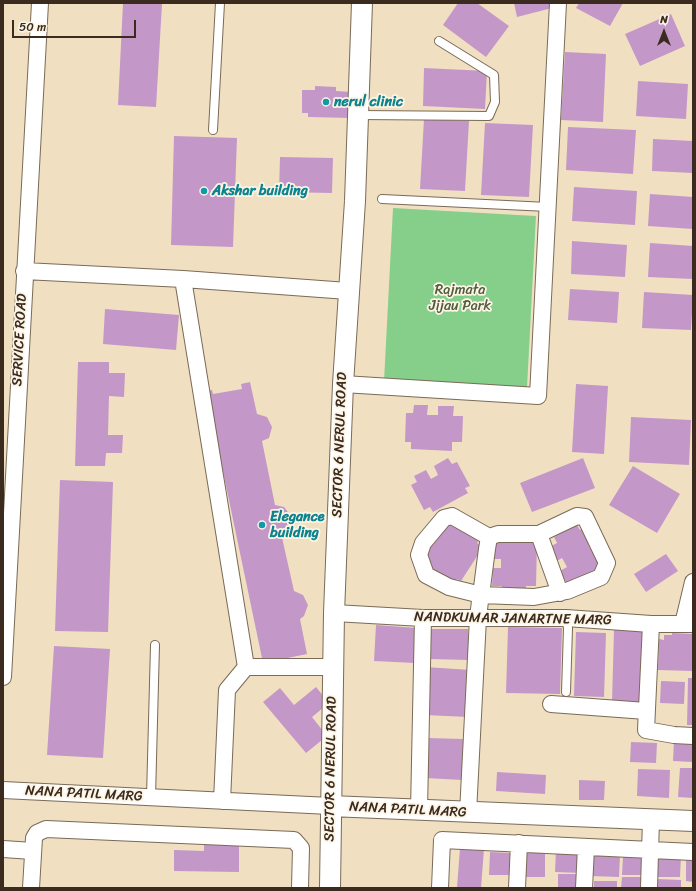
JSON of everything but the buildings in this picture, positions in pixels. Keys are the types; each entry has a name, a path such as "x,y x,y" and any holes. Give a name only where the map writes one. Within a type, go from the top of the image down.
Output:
{"street":[{"name":"SERVICE ROAD","path":"3,677 24,271 40,3"},
{"name":"SECTOR 6 NERUL ROAD","path":"330,888 334,613 342,384 355,201 362,3"},
{"path":"342,384 538,396 558,3"},
{"path":"24,271 183,279 348,291"},
{"path":"183,279 246,667 227,690 222,801"},
{"path":"452,516 489,537 498,534 539,534 577,516 585,517 607,563 601,578 560,593 534,597 481,594 449,587 426,575 419,555 422,543 444,518 452,516"},
{"path":"539,534 560,593"},
{"path":"468,812 478,618 489,537"},
{"path":"688,624 693,582"},
{"name":"NANDKUMAR JANARTNE MARG","path":"334,613 423,618 566,618 651,624 688,624"},
{"path":"419,810 423,618"},
{"path":"651,624 646,730 674,735 693,736"},
{"path":"246,667 333,667"},
{"path":"551,704 646,711"},
{"name":"NANA PATIL MARG","path":"3,790 419,810 693,821"},
{"path":"649,888 651,819"},
{"path":"31,888 34,838 37,833 46,829 294,840 301,848 300,888"},
{"path":"440,888 442,840 693,852"},
{"path":"517,888 519,843"},
{"path":"584,888 586,847"},
{"path":"3,849 33,851"}],"lane":[{"path":"213,130 220,3"},
{"path":"358,114 489,116 496,102 494,75 439,41"},
{"path":"382,199 548,207"},
{"path":"566,618 568,628 566,692"},
{"path":"151,797 155,645"}],"green space":[{"name":"Rajmata Jijau Park","path":"393,208 536,216 527,388 384,381"}],"place":[{"name":"nerul clinic","path":"326,102"},
{"name":"Akshar building","path":"204,191"},
{"name":"Elegance building","path":"262,525"}]}
